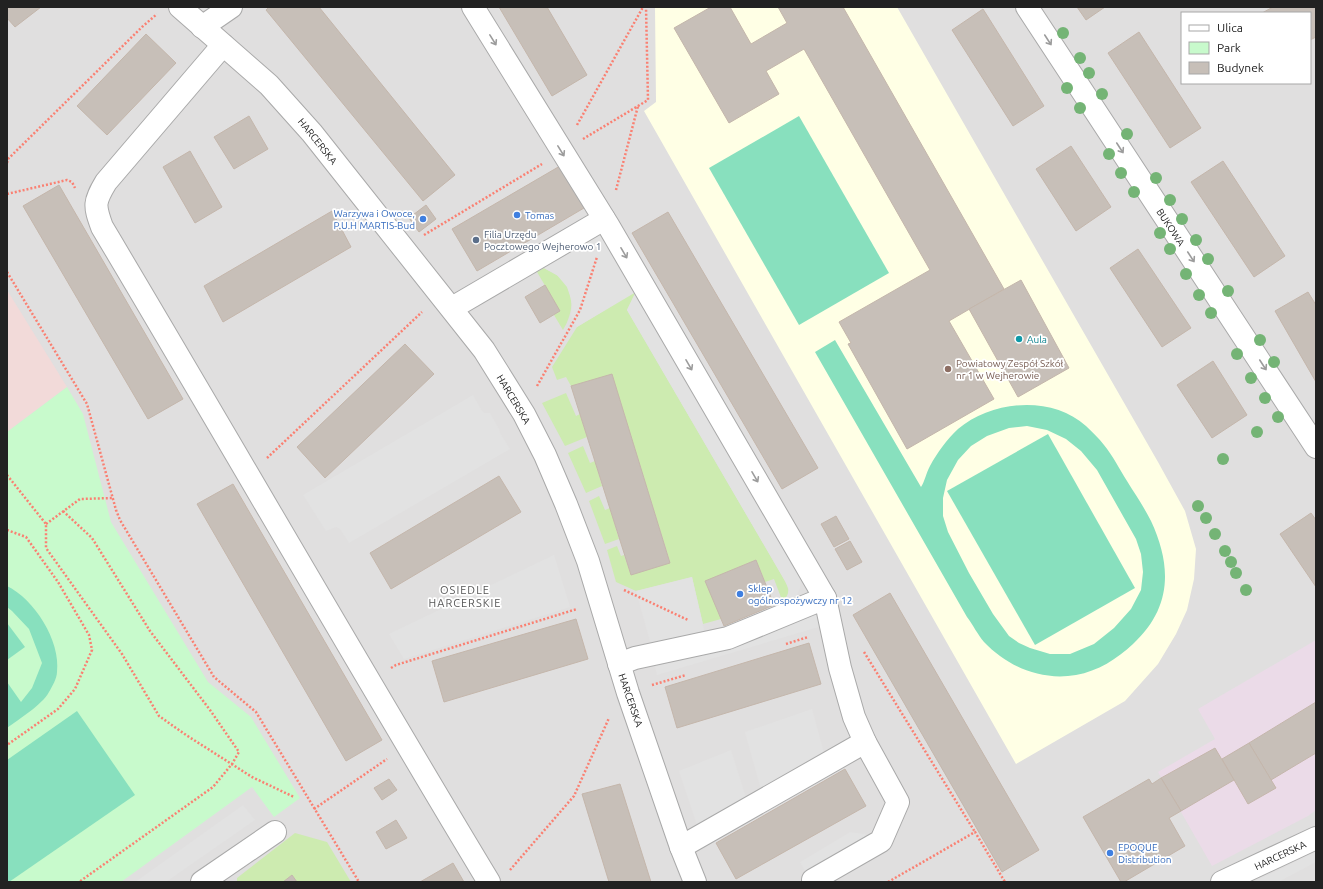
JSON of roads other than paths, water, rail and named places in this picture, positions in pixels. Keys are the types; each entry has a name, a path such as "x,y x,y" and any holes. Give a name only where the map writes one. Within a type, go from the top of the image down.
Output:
{"street":[{"path":"202,26 231,7"},
{"path":"473,7 604,219 825,598 840,668 854,717 865,742 898,802 881,841 813,880"},
{"name":"BUKOWA","path":"1027,7 1316,447"},
{"name":"HARCERSKA","path":"171,8 202,26 269,85 308,128 484,350 524,414 545,455 588,561 619,664 681,847 695,882"},
{"path":"223,45 106,182 97,196 96,210 102,227 489,882"},
{"path":"452,308 604,219"},
{"path":"619,664 635,658 728,638 825,598"},
{"path":"681,847 865,742"},
{"path":"202,882 276,832"},
{"name":"HARCERSKA","path":"1222,882 1316,838"}],"place":[{"name":"Tomas","path":"517,215"},
{"name":"Warzywa i Owoce, P.U.H MARTIS-Bud","path":"423,219"},
{"name":"Filia Urzędu Pocztowego Wejherowo 1","path":"476,240"},
{"name":"Aula","path":"1019,339"},
{"name":"Powiatowy Zespół Szkół nr 1 w Wejherowie","path":"948,369"},
{"name":"Sklep ogólnospożywczy nr 12","path":"740,594"},
{"name":"EPOQUE Distribution","path":"1110,853"}],"district":[{"name":"OSIEDLE HARCERSKIE","path":"465,596"}]}
